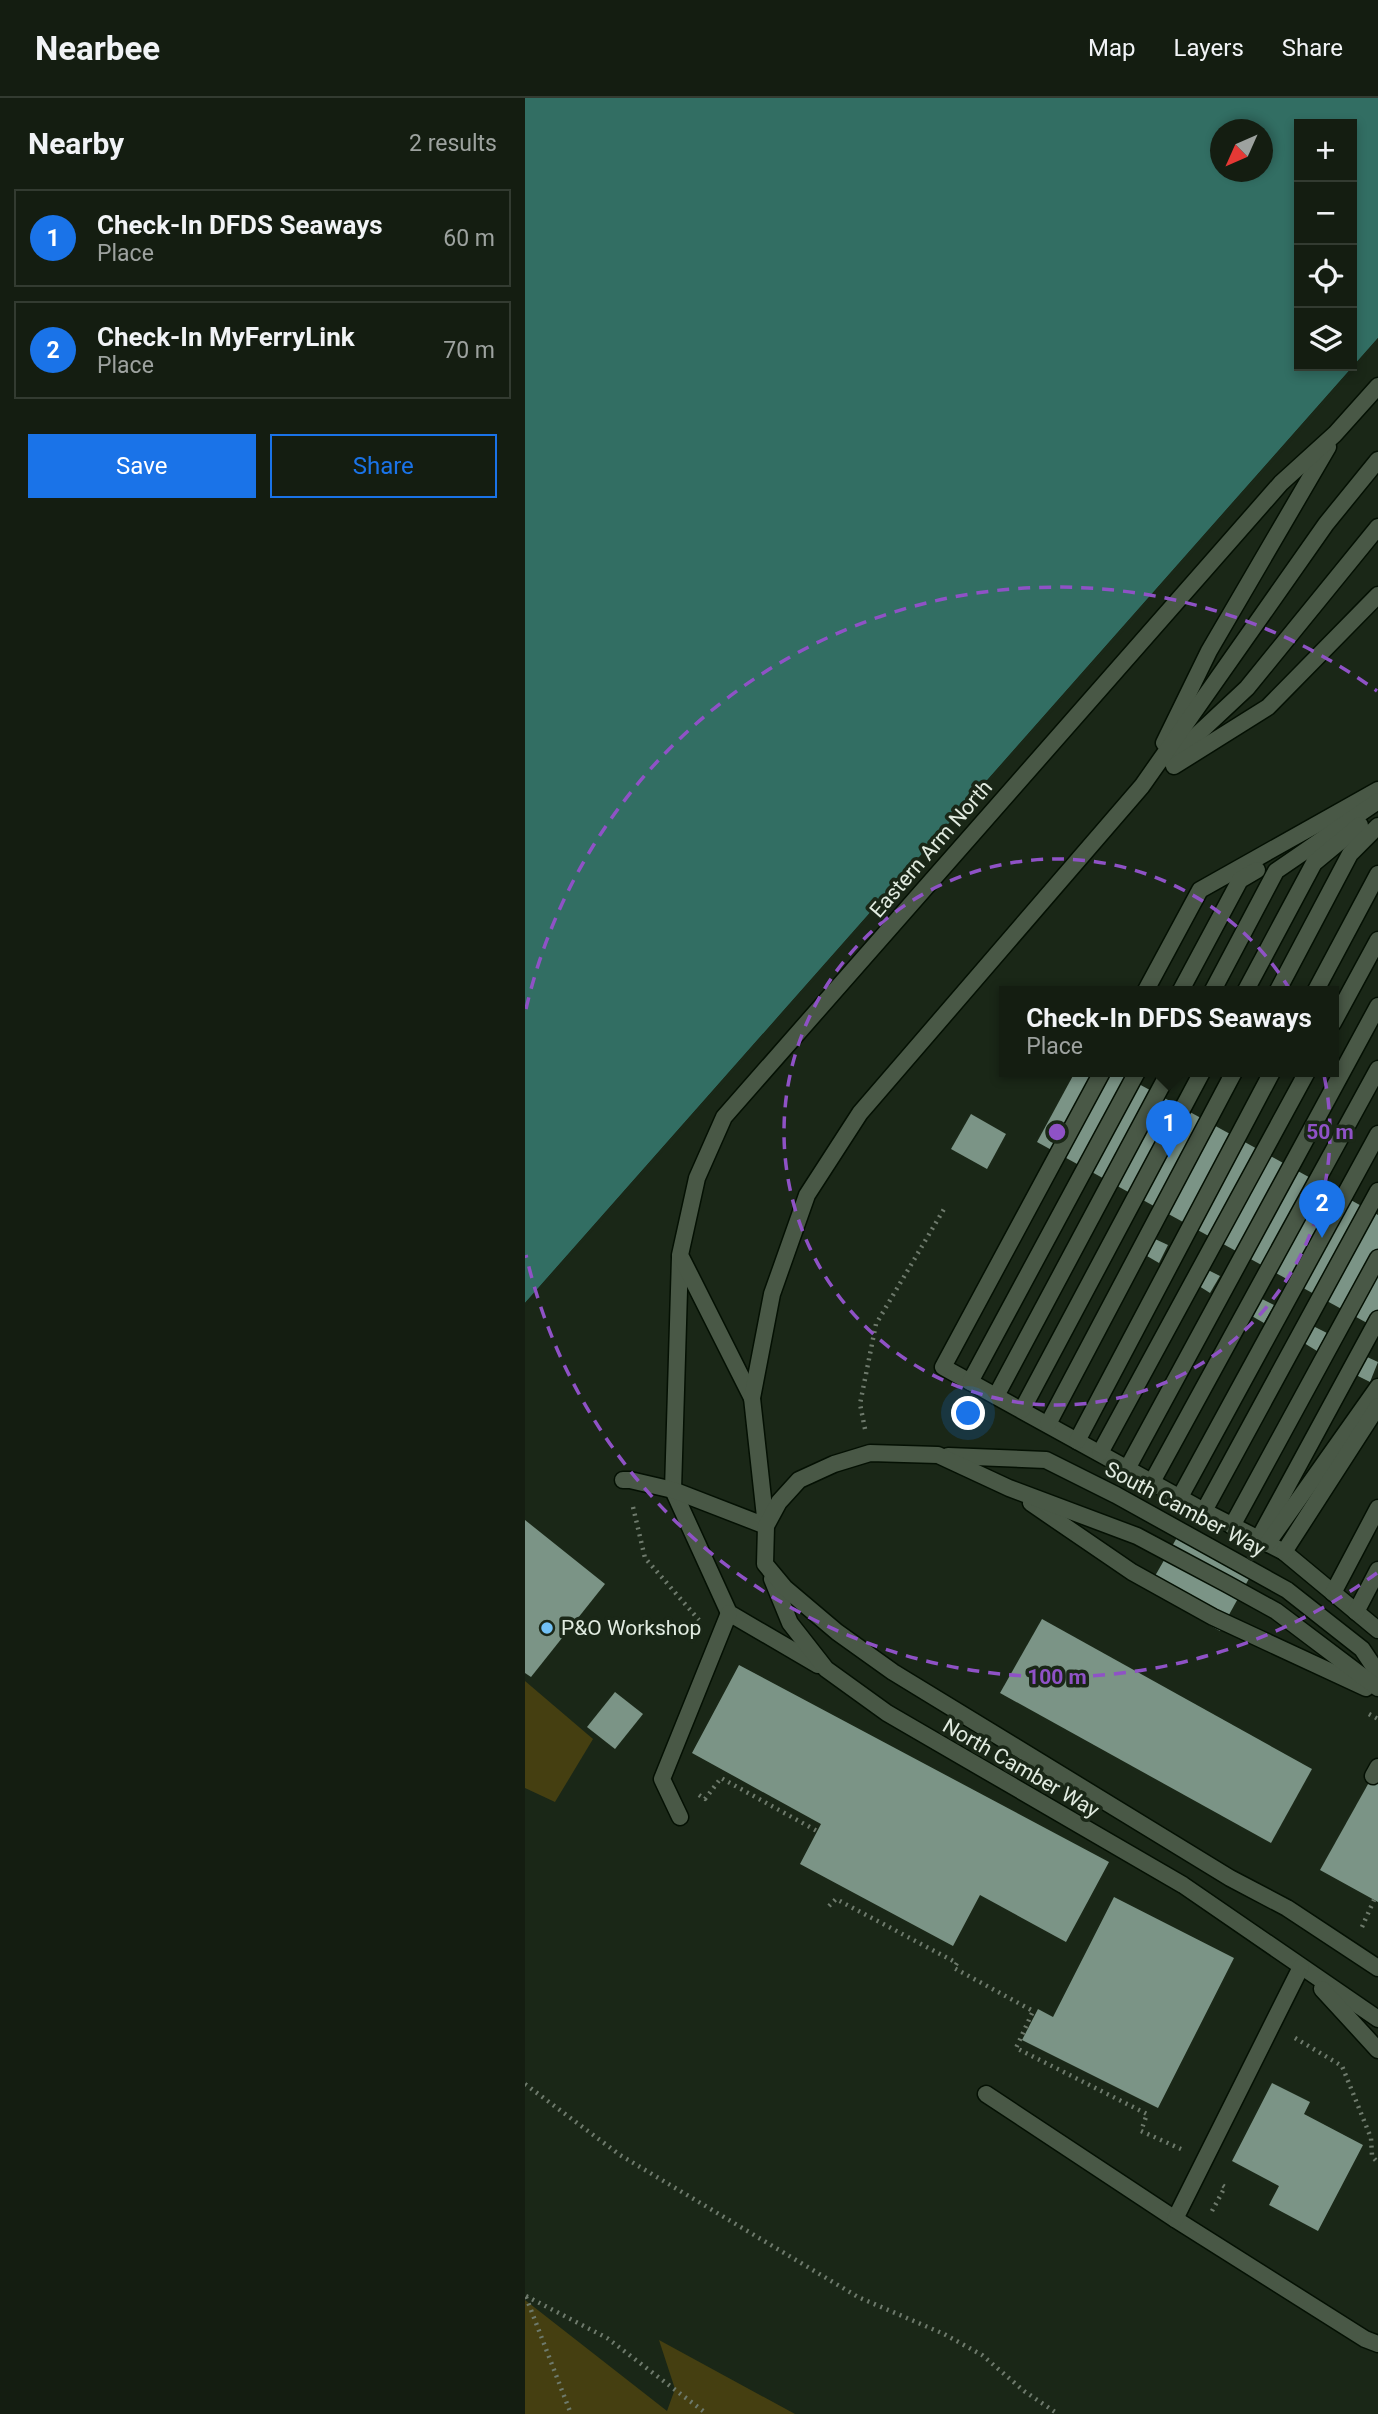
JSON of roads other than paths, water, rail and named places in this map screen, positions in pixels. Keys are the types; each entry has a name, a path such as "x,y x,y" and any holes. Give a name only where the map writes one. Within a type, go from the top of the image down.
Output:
{"lane":[{"name":"Eastern Arm North","path":"673,1489 680,1255 697,1178 724,1117 1281,483 1335,434 1378,386"},
{"path":"1142,786 1209,651 1335,434"},
{"path":"623,1480 630,1479 673,1489 766,1526 752,1398 772,1294 807,1195 860,1113 1142,786 1326,524 1378,460"},
{"path":"1142,786 1247,688 1378,527"},
{"path":"1142,786 1268,707 1378,595"},
{"path":"1148,986 1200,890 1378,792"},
{"path":"1183,986 1240,880 1378,792"},
{"path":"1215,986 1276,871 1378,801"},
{"path":"1248,986 1314,863 1378,810"},
{"path":"1280,986 1350,854 1378,826"},
{"path":"1318,986 1378,874"},
{"path":"1339,1012 1378,940"},
{"path":"1127,1469 1378,1006"},
{"path":"1152,1482 1378,1069"},
{"path":"1099,1077 943,1367 1204,1511 1284,1552 1378,1630"},
{"path":"970,1382 1133,1077"},
{"path":"996,1395 1166,1077"},
{"path":"1021,1410 1199,1077"},
{"path":"1048,1424 1231,1077"},
{"path":"1077,1441 1269,1077"},
{"path":"1100,1453 1304,1077"},
{"path":"1180,1497 1378,1134"},
{"path":"1204,1511 1378,1191"},
{"path":"680,1255 752,1398"},
{"path":"1232,1526 1378,1258"},
{"path":"1262,1542 1378,1319"},
{"path":"1262,1542 1378,1387"},
{"path":"1284,1552 1378,1406"},
{"name":"South Camber Way","path":"765,1564 766,1526 779,1502 799,1480 834,1464 870,1453 1046,1460 1281,1586 1362,1649 1378,1673"},
{"name":"South Camber Way","path":"938,1455 1009,1488 1137,1536 1276,1611 1378,1688"},
{"name":"South Camber Way","path":"1009,1488 1132,1572 1213,1617 1378,1693"},
{"path":"673,1489 729,1614 826,1669"},
{"path":"1333,1593 1378,1508"},
{"name":"North Camber Way","path":"765,1564 790,1623 826,1669 916,1732 1183,1885 1378,2019"},
{"name":"North Camber Way","path":"765,1564 785,1588 837,1632 893,1672 1230,1878 1287,1908 1378,1968"},
{"path":"1356,1612 1378,1570"},
{"path":"680,1817 662,1779 729,1614"},
{"path":"1175,2219 1301,1967"},
{"name":"North Camber Way","path":"1301,1967 1378,2050"},
{"path":"986,2094 1175,2219 1365,2339 1378,2344"}],"water":[{"path":"525,98 1378,98 1378,338 1357,362 1357,119 1294,119 1294,371 1349,371 525,1303"}],"place":[{"name":"Check-In DFDS Seaways","path":"1169,1158"},
{"name":"Check-In MyFerryLink","path":"1322,1238"},
{"name":"P&O Workshop","path":"547,1628"}]}
